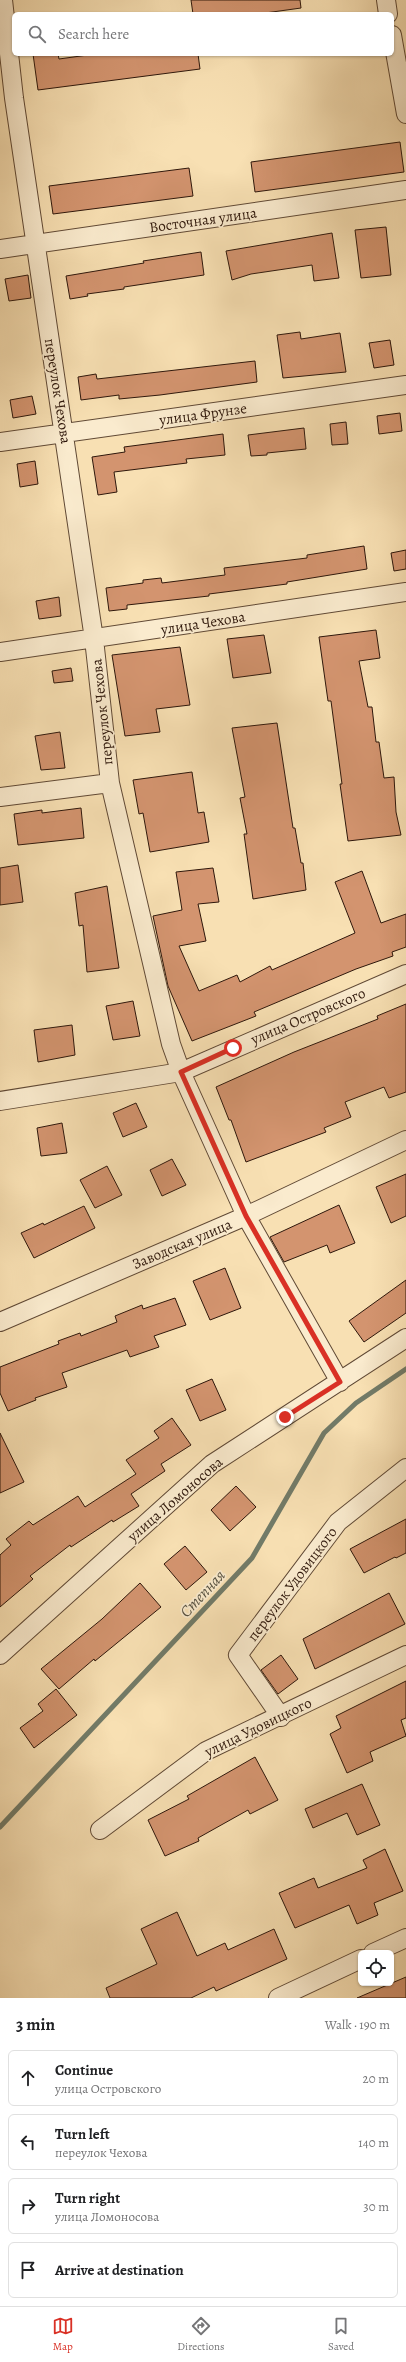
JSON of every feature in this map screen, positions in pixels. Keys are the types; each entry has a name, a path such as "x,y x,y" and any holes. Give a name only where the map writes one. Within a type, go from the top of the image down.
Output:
{"street":[{"name":"переулок Чехова","path":"3,0 14,98 94,639 110,782 171,1044 181,1072 246,1216 340,1382"},
{"path":"386,0 388,12"},
{"path":"394,46 406,114"},
{"name":"Восточная улица","path":"0,249 406,190"},
{"name":"улица Фрунзе","path":"0,442 406,385"},
{"name":"улица Чехова","path":"0,652 406,592"},
{"path":"0,797 110,782"},
{"name":"улица Островского","path":"0,1101 181,1072 406,974"},
{"name":"Заводская улица","path":"0,1322 246,1216 406,1140"},
{"name":"улица Ломоносова","path":"0,1655 212,1464 406,1338"},
{"name":"переулок Удовицкого","path":"281,1717 238,1655 338,1522 406,1468"},
{"name":"улица Удовицкого","path":"100,1830 206,1751 281,1717 406,1655"},
{"path":"380,1950 406,1938"},
{"path":"278,1998 358,1960"}],"building":[{"path":"191,0 300,0 301,8 272,12 193,12"},
{"path":"33,56 58,56 59,59 81,56 198,56 200,69 38,90"},
{"path":"400,142 404,172 255,192 251,162"},
{"path":"189,168 193,196 53,214 49,186"},
{"path":"386,227 391,275 361,278 355,230"},
{"path":"332,233 339,278 314,281 312,265 251,274 232,280 226,251"},
{"path":"201,252 204,275 124,287 124,289 87,294 88,296 70,299 66,276 144,263 143,261"},
{"path":"28,275 31,298 9,301 5,279"},
{"path":"300,332 301,339 340,333 346,372 283,378 277,335"},
{"path":"390,340 394,365 374,368 369,343"},
{"path":"255,361 257,382 160,395 119,399 119,395 81,400 78,377 96,374 97,379"},
{"path":"32,396 36,414 13,418 10,400"},
{"path":"400,413 402,431 379,434 377,416"},
{"path":"346,422 348,444 332,445 330,424"},
{"path":"304,428 306,449 251,456 248,435"},
{"path":"223,434 225,455 186,459 187,463 114,472 117,492 98,495 92,457 125,452 124,447"},
{"path":"35,461 38,484 20,487 17,464"},
{"path":"364,546 367,569 287,582 287,584 209,594 209,596 127,605 127,609 109,611 106,588 143,583 143,580 161,578 162,583 225,575 224,568 307,558 307,555"},
{"path":"406,550 406,569 394,571 391,553"},
{"path":"59,597 61,616 39,619 36,601"},
{"path":"376,630 380,658 359,661 368,707 372,707 376,742 379,742 384,778 394,777 396,812 401,835 348,841 331,701 328,701 319,637"},
{"path":"264,635 271,673 233,678 227,639"},
{"path":"180,647 190,705 156,709 160,732 125,736 112,655"},
{"path":"71,668 73,681 54,683 52,671"},
{"path":"277,723 293,828 295,828 301,863 303,863 306,890 253,899 244,834 247,834 240,798 245,797 232,728"},
{"path":"60,732 65,768 41,770 35,736"},
{"path":"192,772 198,813 204,812 209,842 150,852 143,813 139,814 133,780"},
{"path":"81,808 84,838 18,845 14,814 42,810 42,813"},
{"path":"18,865 23,902 0,905 0,868"},
{"path":"213,868 219,902 198,904 206,941 179,946 199,991 237,975 240,982 270,966 272,970 355,933 335,882 362,871 381,923 406,914 406,947 392,952 393,956 356,969 254,1012 256,1016 192,1041 168,986 153,916 182,910 176,872"},
{"path":"107,886 119,968 87,972 83,925 79,926 75,893"},
{"path":"133,1001 140,1036 113,1040 106,1006"},
{"path":"406,1004 406,1092 389,1098 384,1087 345,1102 351,1117 324,1128 326,1132 246,1162 231,1120 229,1120 216,1087 294,1052 378,1019 377,1016"},
{"path":"72,1025 75,1055 38,1062 34,1030"},
{"path":"136,1103 147,1127 123,1137 113,1113"},
{"path":"62,1123 67,1153 41,1156 37,1128"},
{"path":"172,1159 186,1185 162,1196 150,1170"},
{"path":"107,1166 122,1195 95,1208 80,1180"},
{"path":"406,1174 406,1216 391,1223 376,1187"},
{"path":"339,1205 355,1243 330,1253 327,1245 284,1262 270,1237"},
{"path":"84,1206 95,1228 34,1258 21,1233 43,1223 44,1225"},
{"path":"225,1268 241,1308 210,1320 193,1281"},
{"path":"406,1280 406,1313 364,1342 349,1321"},
{"path":"175,1298 186,1325 154,1336 159,1347 130,1357 127,1350 62,1373 67,1387 35,1398 36,1400 8,1411 0,1393 0,1367 59,1344 58,1341 80,1333 81,1336 117,1322 115,1316 142,1305 143,1309"},
{"path":"212,1379 226,1410 200,1421 186,1390"},
{"path":"172,1418 191,1445 161,1464 165,1471 131,1494 139,1506 113,1522 112,1520 71,1547 70,1545 30,1576 33,1579 0,1607 0,1555 11,1545 6,1539 29,1521 33,1525 78,1496 85,1507 136,1474 126,1460 159,1438 154,1431"},
{"path":"0,1433 24,1482 0,1493"},
{"path":"236,1486 256,1507 230,1531 211,1510"},
{"path":"406,1519 406,1553 364,1573 350,1549"},
{"path":"185,1546 207,1572 186,1590 164,1564"},
{"path":"140,1583 161,1607 95,1661 94,1659 59,1689 41,1669 102,1619"},
{"path":"389,1593 405,1624 315,1669 303,1639"},
{"path":"281,1655 298,1679 278,1694 261,1670"},
{"path":"406,1681 406,1718 401,1720 406,1736 370,1752 373,1761 347,1773 330,1734 341,1728 336,1716"},
{"path":"56,1689 77,1715 34,1748 20,1728 43,1711 38,1704"},
{"path":"255,1757 278,1800 250,1814 248,1810 198,1838 199,1841 165,1856 148,1820 189,1799 187,1796"},
{"path":"362,1784 380,1825 357,1835 347,1813 313,1828 305,1809"},
{"path":"385,1849 403,1891 374,1903 378,1915 357,1924 349,1905 295,1928 279,1893 314,1878 318,1888 367,1868 363,1860"},
{"path":"177,1912 197,1956 225,1943 228,1950 274,1929 287,1959 216,1991 214,1987 191,1998 110,1998 106,1988 157,1964 141,1929"},
{"path":"406,1977 406,1998 357,1998 385,1986 394,1986 394,1982"}],"waterway":[{"name":"Степная","path":"0,1827 252,1558 324,1433 356,1403 406,1369"}],"route":[{"path":"233,1048 181,1072 246,1216 340,1382 285,1417"}]}
